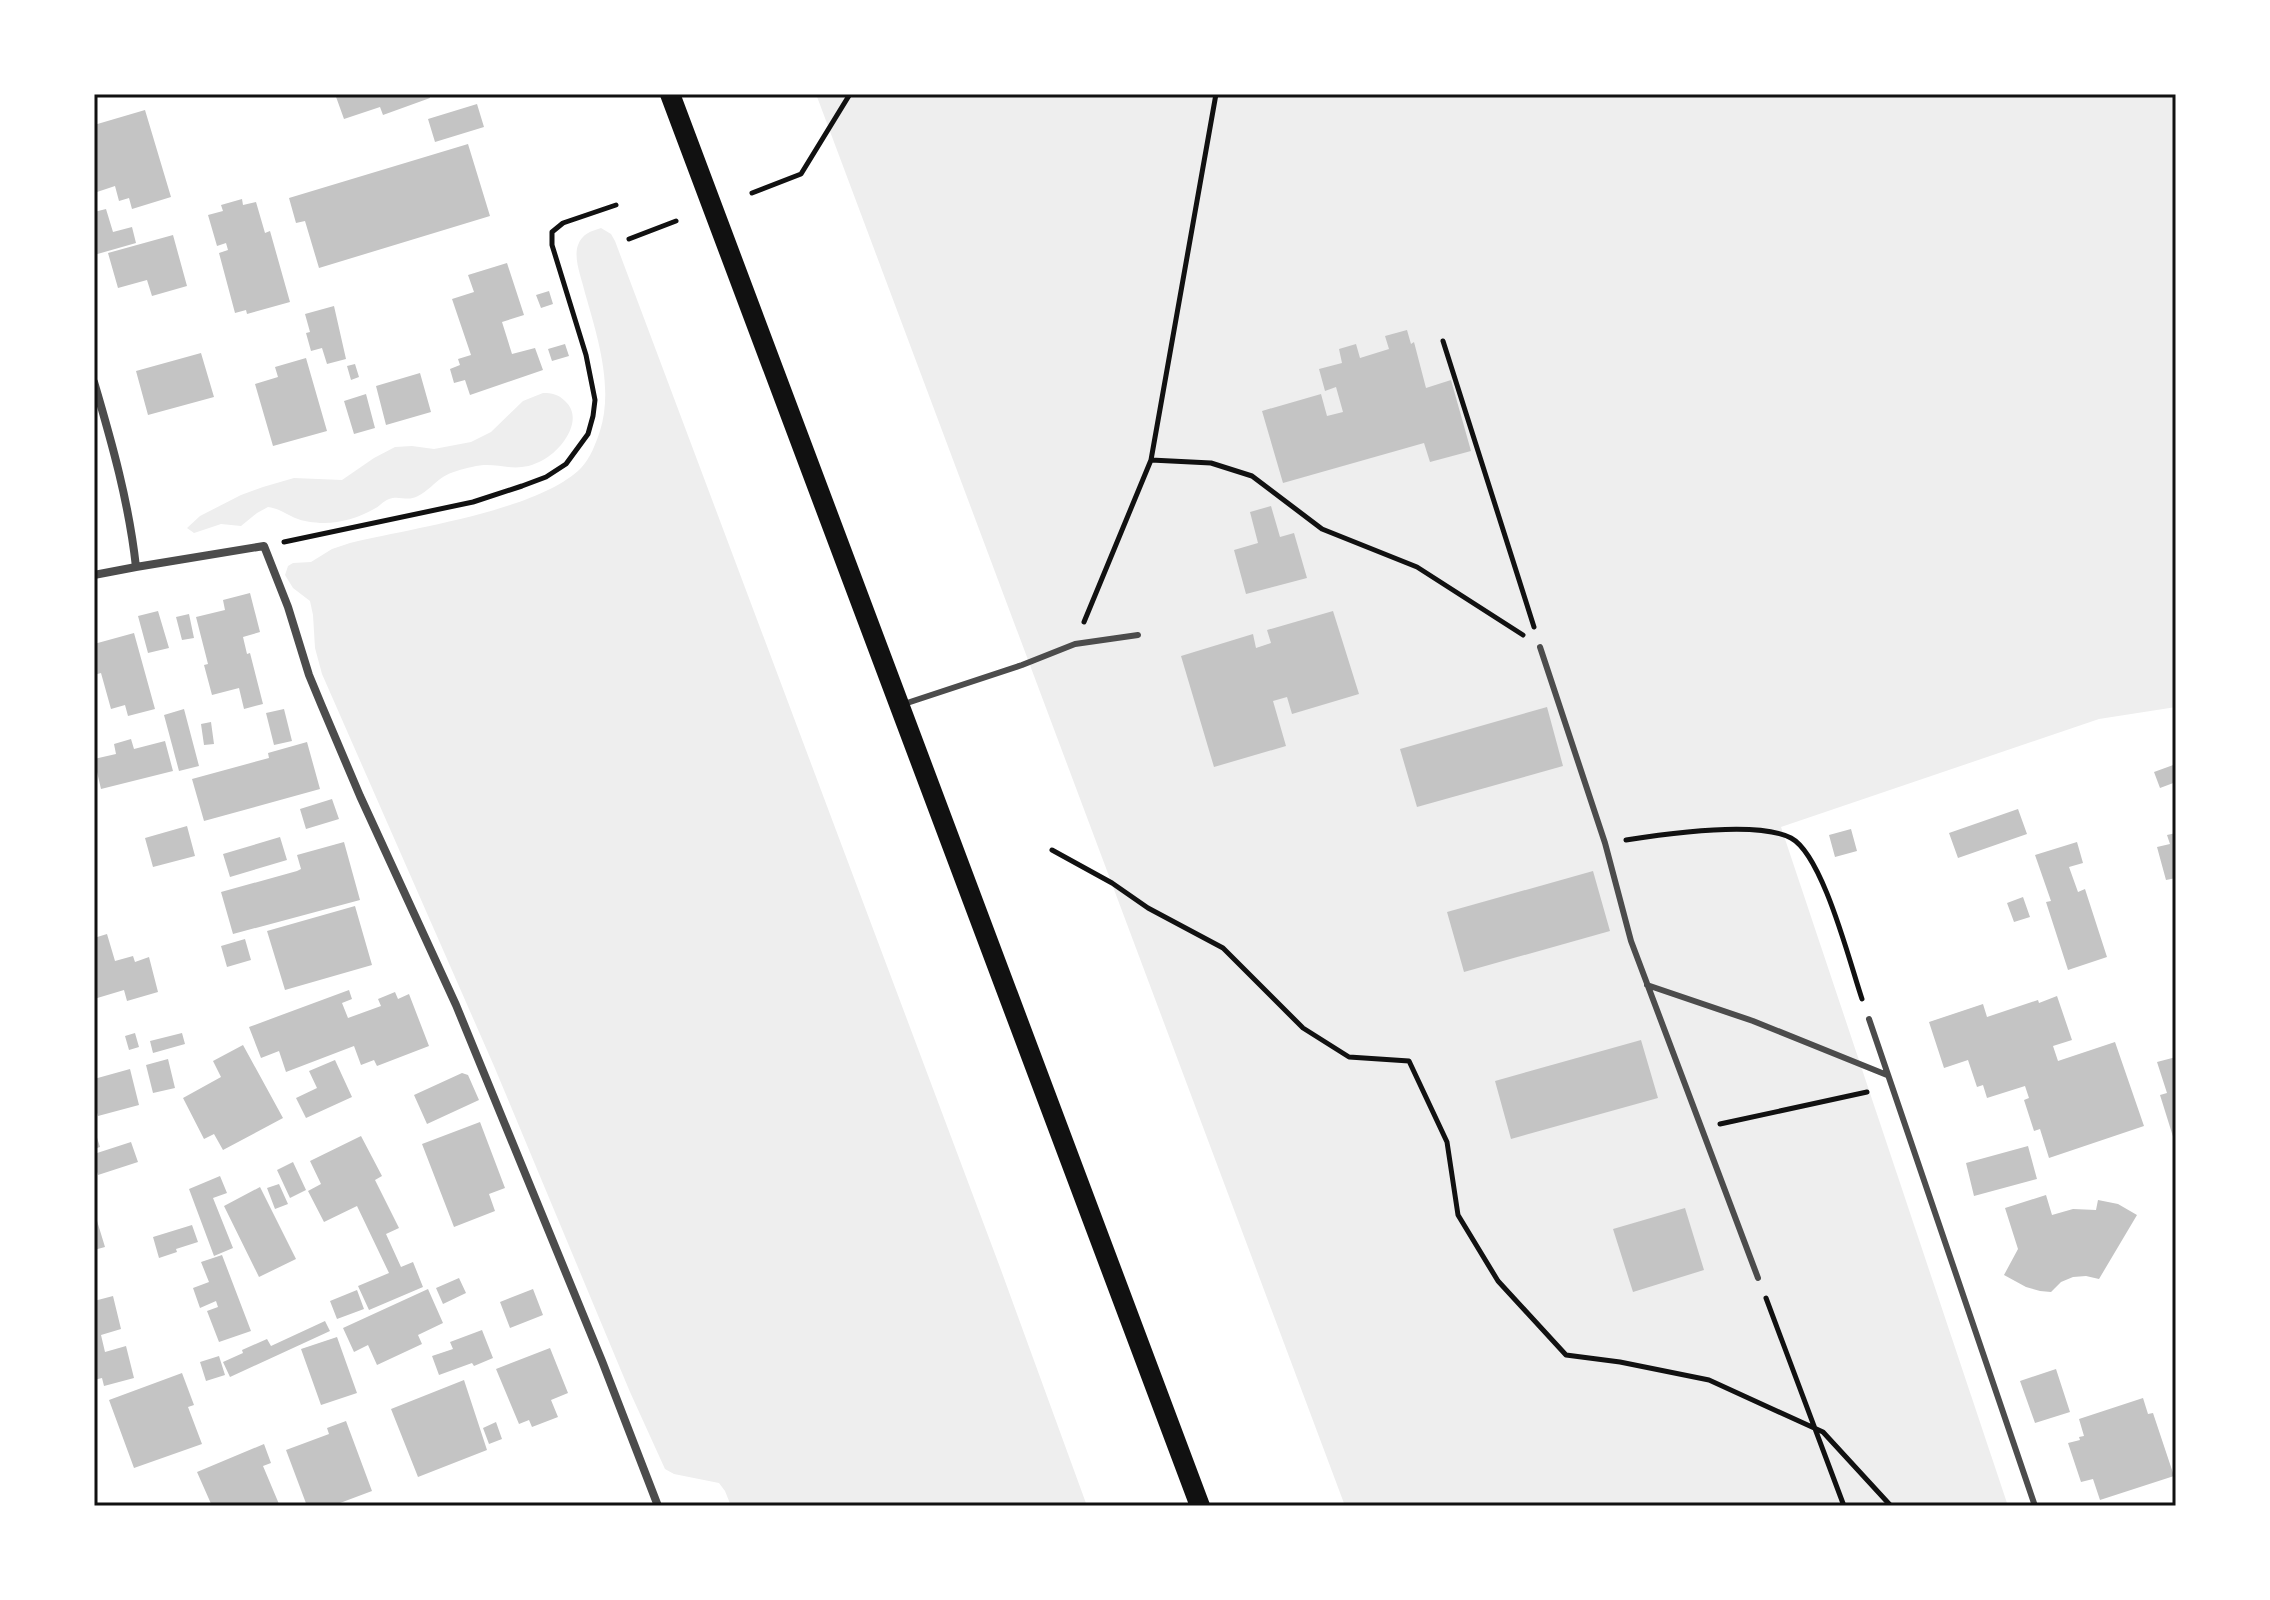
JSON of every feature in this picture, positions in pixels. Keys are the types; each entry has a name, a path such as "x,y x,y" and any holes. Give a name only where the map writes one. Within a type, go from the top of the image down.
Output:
{"main road":[{"path":"670,94 1200,1506"}],"street":[{"path":"94,382 119,468 136,567"},
{"path":"94,575 264,546 288,607 309,675 360,796 456,1005 658,1506"}],"lane":[{"path":"899,705 1022,665 1075,644 1138,635"},
{"path":"1540,647 1605,843 1631,941 1758,1278"},
{"path":"1647,985 1753,1021 1887,1075"},
{"path":"1869,1019 2035,1506"}],"path":[{"path":"752,193 801,174 850,94"},
{"path":"1075,644 1151,460 1216,94"},
{"path":"264,546 473,502 546,477 566,464 588,434 595,400 586,355 552,245 552,232 563,223 616,205"},
{"path":"629,239 676,221"},
{"path":"1443,341 1540,647"},
{"path":"1151,460 1211,463 1252,476 1322,529 1417,567 1540,647"},
{"path":"1605,843 1687,831 1758,830 1789,837 1800,844 1816,868 1828,898 1869,1019"},
{"path":"1052,850 1112,883 1148,908 1223,948 1303,1028 1349,1057 1409,1061 1447,1142 1458,1215 1498,1281 1566,1355 1620,1362 1709,1380 1823,1432 1891,1506"},
{"path":"1701,1128 1891,1087"},
{"path":"1758,1278 1844,1506"}],"shaded area":[{"path":"816,94 2176,94 2176,707 2099,719 1781,827 2008,1506 1345,1506"},
{"path":"601,228 611,234 615,241 1087,1506 731,1506 719,1483 674,1474 665,1469 494,1066 322,674 315,648 310,601 293,588 285,575 288,566 311,562 332,549 350,543 505,507 561,483 587,460 604,414 605,379 599,344 578,269 577,251 584,236"},
{"path":"543,393 555,394 565,401 571,408 572,425 564,442 533,465 482,465 461,470 443,477 418,496 389,499 355,518 341,521 305,521 268,507 241,526 221,524 194,533 187,528 200,516 263,487 294,478 342,480 395,447 434,449 471,442 491,432 523,401"}],"building":[{"path":"335,94 429,94 430,98 383,115 380,107 344,119"},
{"path":"477,104 484,127 435,142 428,119"},
{"path":"145,110 171,197 132,209 129,198 119,201 115,186 94,193 94,125"},
{"path":"468,144 490,216 319,268 305,221 296,223 289,198"},
{"path":"242,199 243,205 256,202 265,233 270,231 290,302 247,314 246,310 235,313 219,253 228,250 226,243 217,246 208,215 223,211 221,205"},
{"path":"106,209 113,232 132,227 136,243 94,255 94,212"},
{"path":"173,235 187,286 152,296 147,280 118,288 108,253"},
{"path":"507,263 524,315 502,322 512,354 535,348 543,370 470,395 465,380 454,383 450,369 460,365 458,359 471,355 452,299 474,292 468,275"},
{"path":"549,291 553,304 541,308 536,295"},
{"path":"334,306 346,359 327,364 322,348 311,351 305,314"},
{"path":"1407,330 1411,344 1414,342 1426,388 1451,380 1471,451 1430,462 1424,443 1283,483 1262,411 1321,394 1327,416 1343,412 1336,387 1325,391 1319,369 1342,363 1339,349 1356,344 1360,358 1389,349 1385,336"},
{"path":"565,344 569,356 552,361 548,349"},
{"path":"201,353 214,397 148,415 136,371"},
{"path":"306,358 327,431 273,446 255,384 278,377 275,367"},
{"path":"355,364 359,377 351,380 347,366"},
{"path":"420,373 431,412 386,425 376,386"},
{"path":"366,394 375,428 354,434 344,401"},
{"path":"1271,506 1280,537 1294,533 1307,578 1246,594 1234,550 1258,543 1250,512"},
{"path":"250,593 260,632 243,637 263,704 244,709 239,688 212,695 196,617 225,610 223,600"},
{"path":"158,611 169,648 148,653 138,616"},
{"path":"1333,611 1359,694 1292,714 1287,697 1273,701 1286,746 1214,767 1181,656 1253,634 1256,648 1271,643 1267,630"},
{"path":"189,614 194,638 182,640 176,617"},
{"path":"134,633 155,709 128,716 125,705 111,709 101,673 94,675 94,644"},
{"path":"1547,707 1563,766 1417,807 1400,749"},
{"path":"184,709 199,766 179,771 164,715"},
{"path":"284,709 292,741 274,745 266,713"},
{"path":"211,722 214,744 204,745 201,724"},
{"path":"131,739 134,749 165,741 173,771 101,789 94,759 116,754 114,744"},
{"path":"307,742 320,789 204,821 192,779 269,758 268,753"},
{"path":"2176,764 2176,782 2160,788 2154,772"},
{"path":"332,799 339,819 306,829 300,809"},
{"path":"2018,809 2027,834 1958,858 1949,833"},
{"path":"187,826 195,856 153,867 145,838"},
{"path":"1851,829 1857,851 1835,857 1829,835"},
{"path":"2176,833 2176,878 2166,880 2157,847 2170,844 2167,835"},
{"path":"280,837 287,860 230,877 223,854"},
{"path":"344,842 360,900 233,934 221,892 297,871 301,869 297,855"},
{"path":"2077,842 2083,863 2069,867 2078,892 2085,889 2107,957 2068,970 2046,902 2051,901 2035,855"},
{"path":"1593,871 1610,931 1464,972 1447,912"},
{"path":"2023,897 2030,917 2014,922 2007,903"},
{"path":"355,906 372,965 285,990 267,931"},
{"path":"107,934 115,961 133,956 135,962 149,957 158,992 127,1001 124,990 94,999 94,938"},
{"path":"245,939 251,960 227,967 221,946"},
{"path":"349,990 352,999 342,1003 348,1018 381,1006 378,999 395,992 398,999 409,994 429,1046 377,1066 374,1060 361,1065 354,1046 286,1072 279,1051 261,1058 249,1027"},
{"path":"2057,996 2072,1040 2053,1046 2058,1061 2115,1042 2144,1126 2049,1158 2040,1129 2034,1131 2024,1100 2029,1098 2025,1086 1987,1098 1983,1085 1977,1087 1968,1060 1944,1068 1929,1022 1983,1004 1987,1017"},
{"path":"135,1033 139,1047 129,1050 125,1036"},
{"path":"182,1033 185,1044 153,1053 150,1041"},
{"path":"1641,1040 1658,1098 1511,1139 1495,1081"},
{"path":"243,1045 283,1118 223,1150 214,1134 204,1139 183,1098 221,1077 213,1061"},
{"path":"2176,1057 2175,1143 2160,1095 2167,1093 2157,1062"},
{"path":"168,1059 175,1088 153,1093 146,1065"},
{"path":"335,1060 352,1097 306,1118 296,1098 317,1088 309,1071"},
{"path":"130,1069 139,1105 98,1116 94,1102 94,1079"},
{"path":"462,1073 468,1075 479,1100 427,1124 414,1095"},
{"path":"480,1122 505,1188 489,1194 495,1211 454,1227 422,1144"},
{"path":"94,1128 100,1147 94,1149"},
{"path":"361,1136 382,1176 375,1180 399,1228 386,1234 401,1267 413,1262 423,1287 369,1310 358,1286 389,1273 357,1206 324,1222 308,1191 321,1184 310,1161"},
{"path":"131,1142 138,1162 98,1175 94,1154"},
{"path":"2028,1146 2037,1179 1974,1196 1966,1163"},
{"path":"293,1162 306,1190 290,1198 277,1170"},
{"path":"220,1176 227,1193 213,1198 233,1248 214,1256 189,1189"},
{"path":"279,1184 288,1204 275,1209 267,1188"},
{"path":"260,1187 296,1259 259,1277 224,1206"},
{"path":"2046,1195 2052,1215 2073,1209 2096,1210 2098,1200 2118,1204 2137,1215 2099,1279 2073,1277 2061,1282 2051,1292 2026,1287 2004,1275 2018,1249 2005,1208"},
{"path":"1685,1208 1704,1270 1633,1292 1613,1229"},
{"path":"94,1211 105,1247 94,1250"},
{"path":"192,1225 198,1242 159,1258 153,1237"},
{"path":"222,1255 251,1331 219,1342 207,1311 218,1307 216,1301 200,1308 193,1288 209,1282 201,1262"},
{"path":"459,1278 466,1293 443,1304 436,1288"},
{"path":"428,1289 443,1323 418,1335 422,1344 377,1365 368,1345 354,1352 343,1328"},
{"path":"533,1289 543,1315 510,1328 500,1302"},
{"path":"357,1290 364,1309 337,1319 330,1301"},
{"path":"113,1296 121,1329 101,1335 105,1352 126,1346 134,1378 104,1386 102,1378 94,1380 94,1301"},
{"path":"325,1321 330,1331 230,1377 223,1362 243,1353 242,1350 267,1339 271,1346"},
{"path":"482,1330 493,1358 439,1375 432,1356 453,1349 450,1342"},
{"path":"337,1337 357,1393 321,1405 301,1349"},
{"path":"550,1348 568,1393 551,1400 558,1417 532,1427 529,1420 519,1424 496,1369"},
{"path":"219,1356 225,1375 206,1381 200,1362"},
{"path":"2056,1369 2070,1412 2035,1423 2020,1381"},
{"path":"182,1373 194,1405 188,1407 202,1444 134,1468 109,1400"},
{"path":"464,1380 487,1450 418,1477 391,1409"},
{"path":"2143,1398 2148,1414 2153,1413 2174,1476 2100,1500 2093,1479 2081,1482 2068,1443 2084,1436 2079,1419"},
{"path":"346,1421 372,1491 332,1506 307,1506 286,1450 329,1434 327,1428"},
{"path":"496,1422 502,1439 489,1444 483,1428"},
{"path":"264,1444 271,1463 263,1466 279,1504 212,1506 197,1472"}]}
